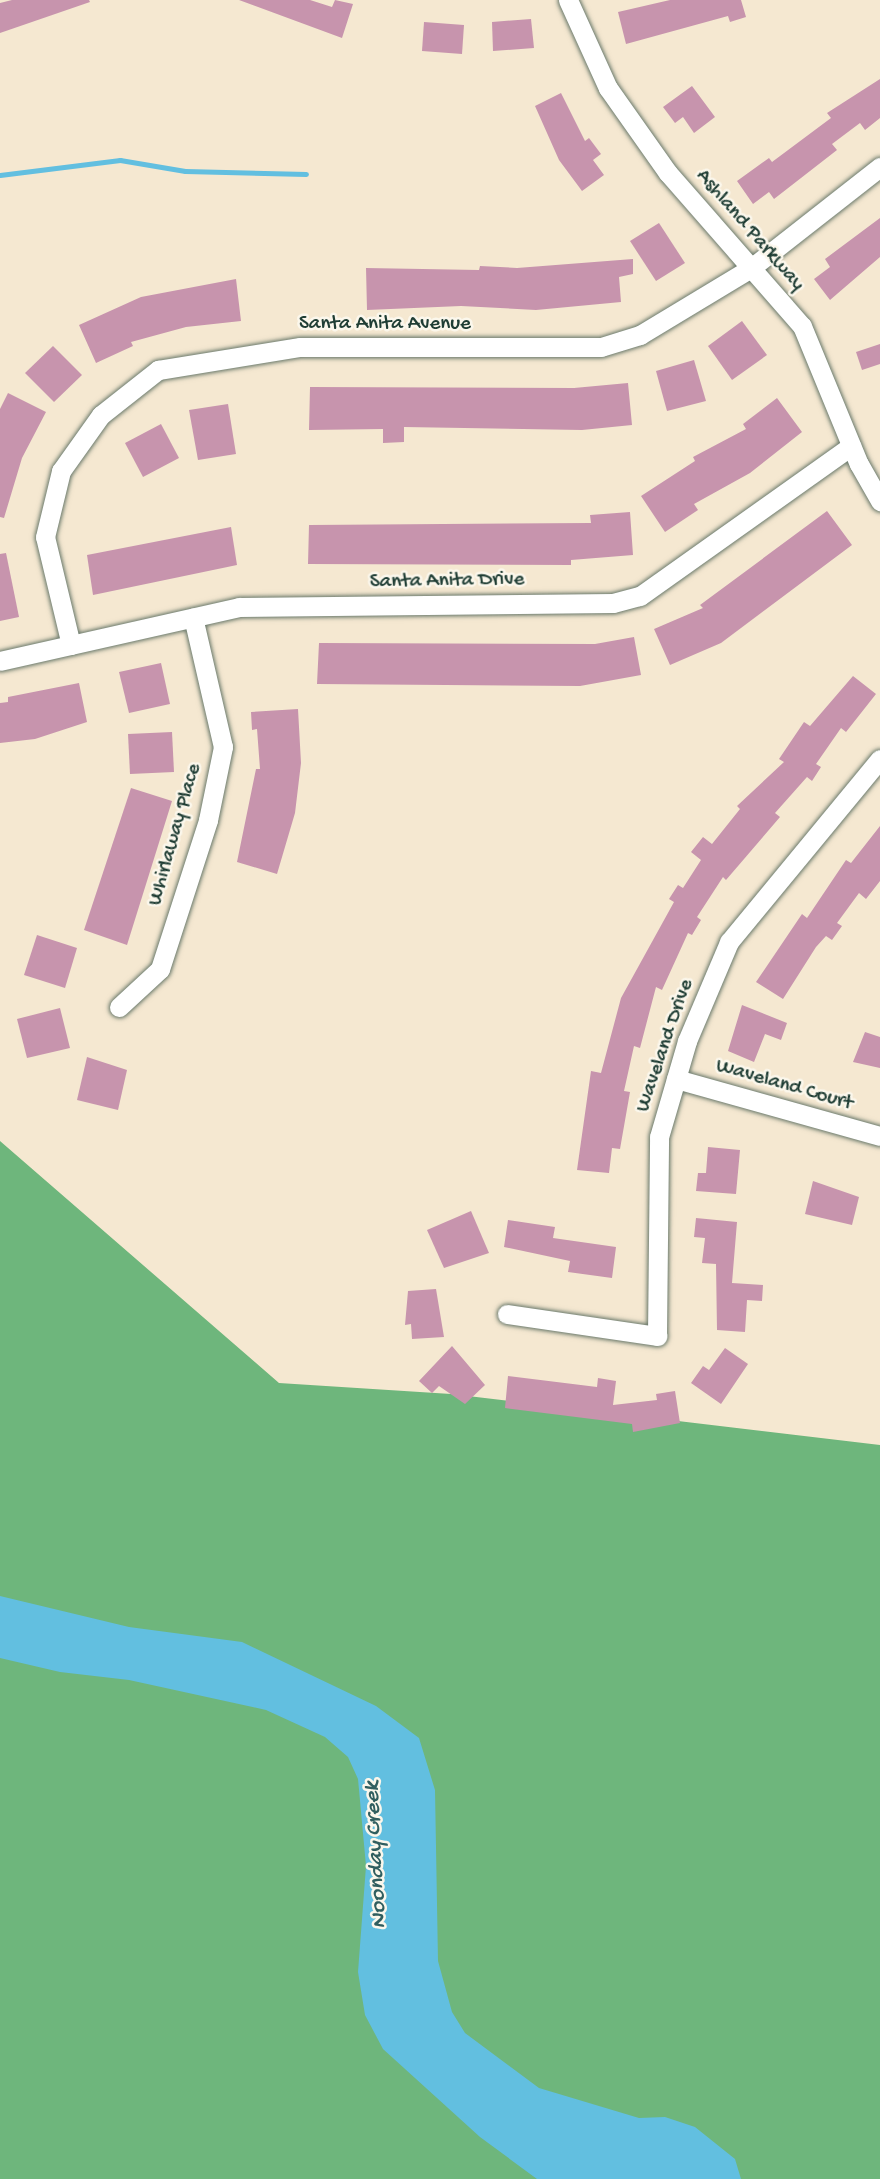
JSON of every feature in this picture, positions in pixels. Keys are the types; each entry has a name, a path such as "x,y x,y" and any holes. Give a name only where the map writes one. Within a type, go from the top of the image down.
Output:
{"street":[{"name":"Ashland Parkway","path":"568,0 608,88 668,173 802,326 852,446 880,501"},
{"name":"Santa Anita Avenue","path":"71,645 45,537 61,471 101,415 158,370 300,347 601,347 640,335 751,268 880,167"},
{"name":"Santa Anita Drive","path":"0,661 239,607 613,603 639,596 852,446"},
{"name":"Whirlaway Place","path":"119,1007 160,969 208,820 223,747 193,617"},
{"name":"Waveland Drive","path":"507,1314 657,1336 659,1137 676,1079 729,942 880,759"},
{"name":"Waveland Court","path":"676,1079 880,1136"}],"green space":[{"path":"0,1141 279,1383 451,1394 880,1445 880,2179 0,2179"}],"water":[{"name":"Noonday Creek","path":"0,1596 129,1627 242,1642 376,1706 419,1738 435,1790 438,1961 452,2012 465,2033 539,2088 639,2118 665,2117 695,2127 735,2159 741,2179 537,2179 480,2137 383,2049 365,2015 358,1972 366,1866 358,1779 348,1757 325,1737 266,1710 129,1680 60,1672 0,1658"}],"building":[{"path":"12,0 90,2 0,33 0,3"},
{"path":"239,0 310,0 332,7 335,0 353,4 342,38"},
{"path":"670,0 741,0 746,17 730,22 728,16 626,44 618,12"},
{"path":"531,19 534,48 493,51 492,22"},
{"path":"424,22 464,25 462,54 422,51"},
{"path":"880,79 880,118 865,130 860,123 832,144 837,150 774,199 769,192 753,204 737,181 769,158 772,162 831,118 827,113"},
{"path":"692,86 715,117 694,133 683,117 675,123 663,107"},
{"path":"561,93 585,141 589,138 601,154 593,160 604,175 582,191 559,160 535,106"},
{"path":"880,218 880,257 830,300 814,279 830,267 825,259"},
{"path":"659,223 685,263 656,281 630,241"},
{"path":"633,259 633,274 619,277 621,302 536,310 461,306 367,310 366,268 479,270 480,266 517,268"},
{"path":"236,279 241,321 186,327 131,342 133,346 96,363 79,325 141,297"},
{"path":"742,321 767,355 732,380 708,346"},
{"path":"880,344 880,364 862,370 856,352"},
{"path":"53,346 82,375 54,402 25,373"},
{"path":"694,360 706,401 667,411 656,371"},
{"path":"628,383 632,425 582,430 404,427 404,442 383,443 383,429 309,430 310,387 574,388"},
{"path":"8,393 46,412 22,458 4,518 0,517 0,409"},
{"path":"777,398 802,432 750,473 694,504 698,510 665,532 641,496 695,461 693,457 746,429 743,424"},
{"path":"228,404 236,454 198,460 189,410"},
{"path":"161,424 179,458 143,477 125,443"},
{"path":"827,511 852,545 721,643 670,665 654,629 703,608 700,605"},
{"path":"630,512 633,555 571,560 571,565 308,564 309,525 591,523 590,515"},
{"path":"231,527 237,565 93,595 87,555"},
{"path":"6,553 19,617 0,621 0,554"},
{"path":"634,637 641,675 580,686 317,684 319,643 595,644"},
{"path":"161,663 170,704 129,713 119,672"},
{"path":"853,676 876,694 846,732 841,728 816,764 821,767 812,781 807,777 775,813 780,817 726,880 723,877 697,917 701,920 692,935 688,933 662,990 656,987 640,1048 634,1046 624,1091 630,1092 620,1149 612,1148 609,1173 577,1170 591,1071 601,1073 621,998 674,902 669,899 678,885 683,888 701,860 691,852 703,837 712,844 740,809 737,806 784,762 779,759 804,722 810,726"},
{"path":"79,683 87,722 35,739 0,743 0,703 8,702 8,697"},
{"path":"298,709 301,763 295,813 277,874 237,862 256,769 260,769 257,729 252,730 251,712"},
{"path":"172,732 174,772 130,774 128,734"},
{"path":"131,788 172,801 127,945 84,930"},
{"path":"880,826 880,881 866,899 859,893 837,923 842,926 832,940 826,936 816,947 783,999 756,982 802,914 807,918 846,860 851,863"},
{"path":"37,935 77,948 65,988 24,975"},
{"path":"742,1005 787,1023 781,1040 765,1034 754,1062 728,1051"},
{"path":"60,1008 70,1048 27,1058 17,1019"},
{"path":"865,1032 880,1037 880,1068 853,1062"},
{"path":"87,1057 127,1070 118,1110 77,1100"},
{"path":"708,1147 740,1150 736,1194 696,1191 698,1173 706,1173"},
{"path":"813,1181 859,1197 852,1225 805,1214"},
{"path":"471,1211 489,1253 444,1268 427,1230"},
{"path":"696,1218 737,1222 732,1283 763,1285 762,1301 747,1300 745,1332 717,1330 716,1264 702,1263 705,1238 694,1237"},
{"path":"508,1220 555,1227 553,1238 616,1247 612,1278 568,1272 570,1261 504,1247"},
{"path":"436,1289 444,1337 412,1339 411,1324 405,1325 408,1291"},
{"path":"452,1346 485,1385 465,1404 439,1386 432,1393 419,1381"},
{"path":"725,1348 748,1364 721,1404 691,1383 703,1366 709,1370"},
{"path":"508,1376 597,1387 598,1378 616,1381 613,1405 657,1400 656,1394 675,1391 680,1423 633,1432 632,1424 505,1408"}],"waterway":[{"path":"0,175 120,160 185,171 306,174"}]}
